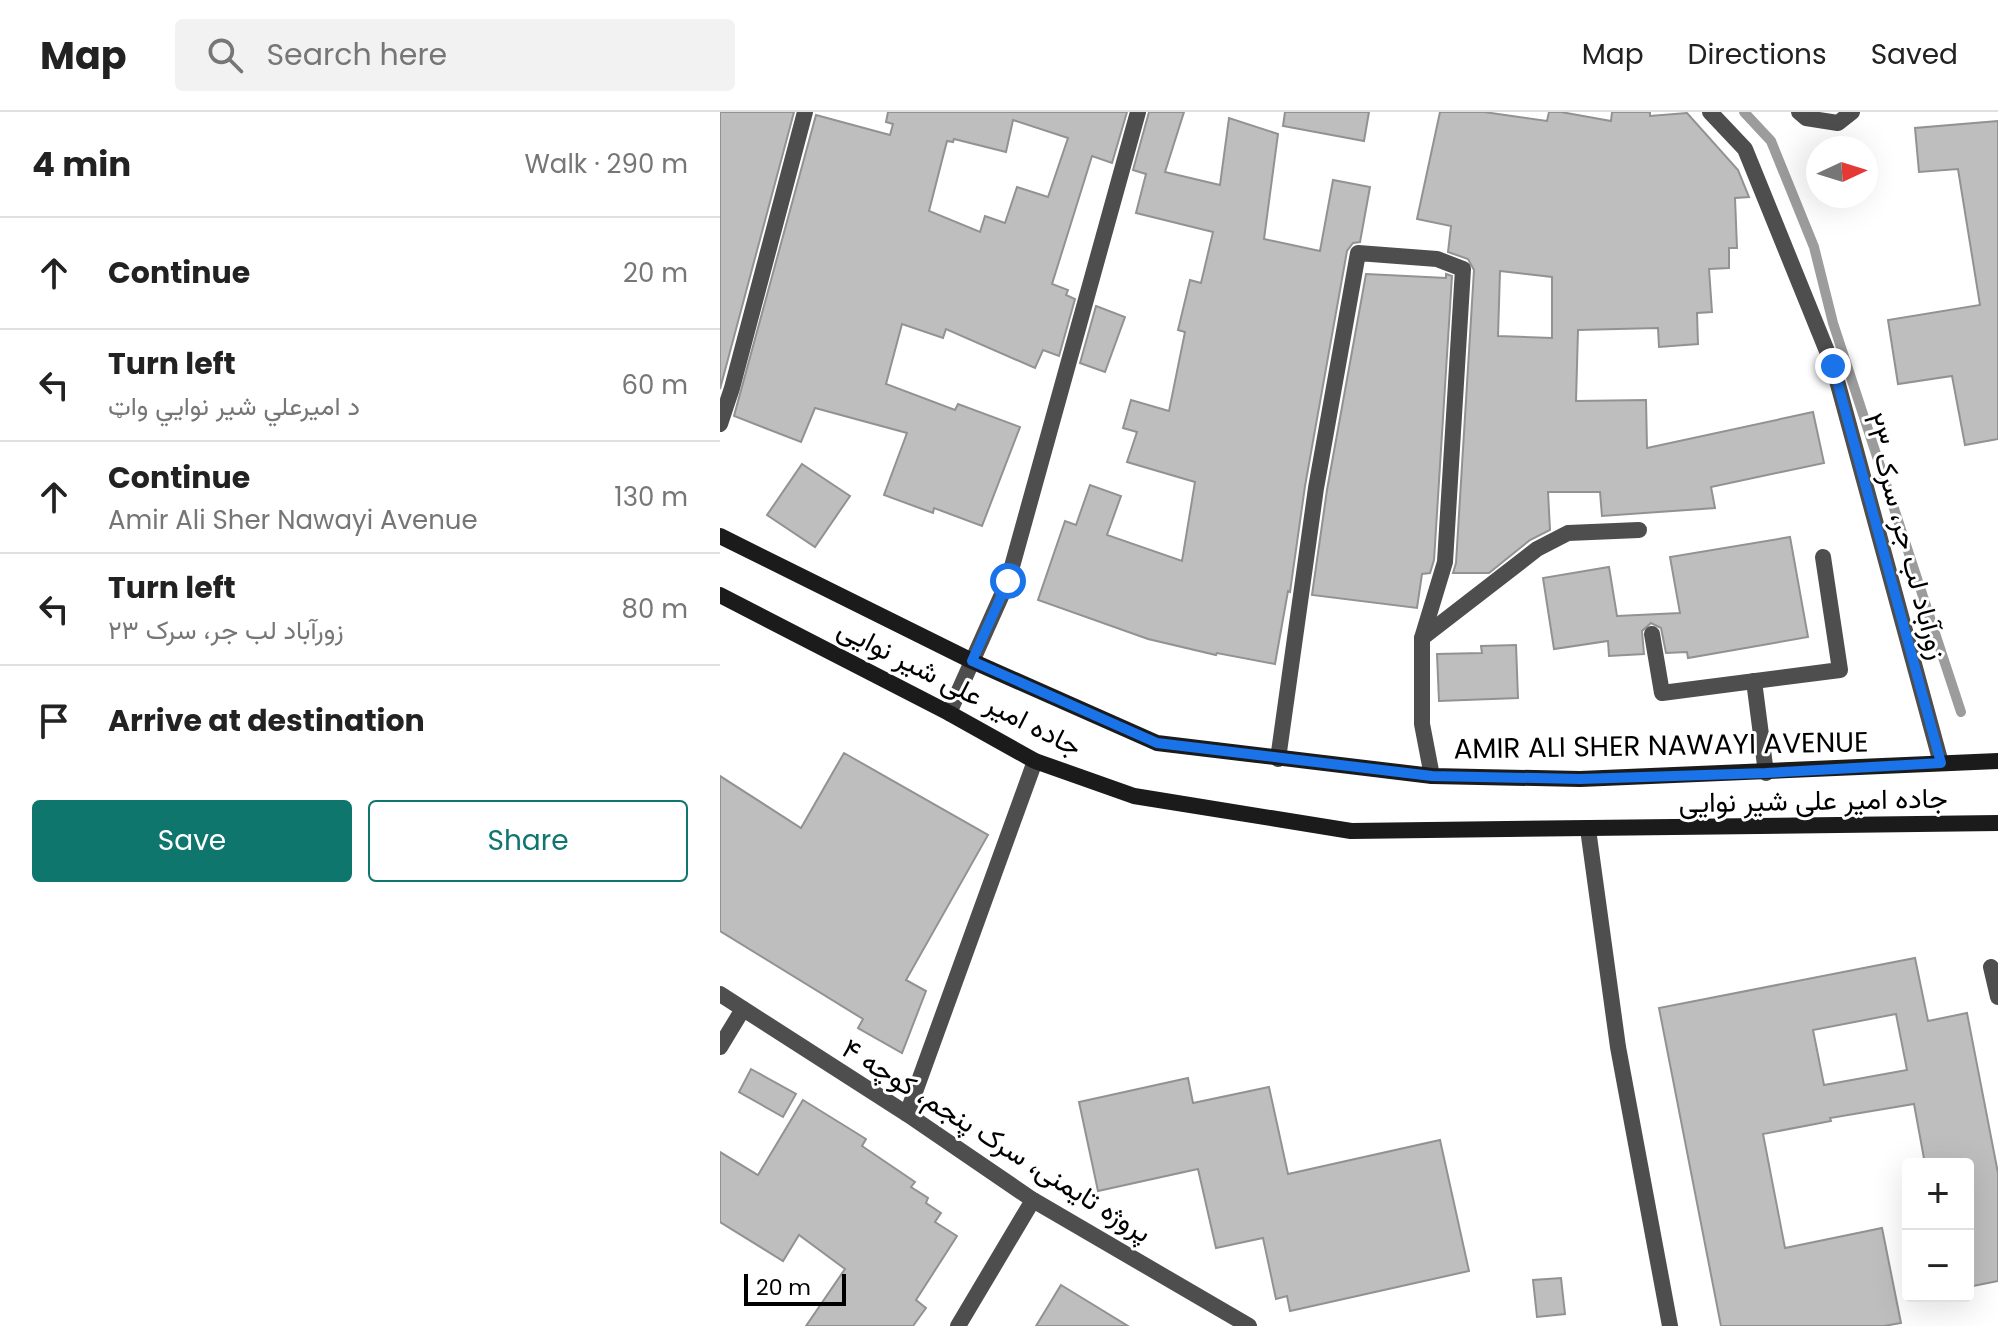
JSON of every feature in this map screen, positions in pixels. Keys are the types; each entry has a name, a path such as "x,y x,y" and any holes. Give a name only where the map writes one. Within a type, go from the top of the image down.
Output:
{"main road":[{"name":"AMIR ALI SHER NAWAYI AVENUE","path":"720,536 972,661 1157,743 1432,776 1580,779 1998,761"},
{"name":"جاده امیر علی شیر نوایی","path":"720,595 1035,761 1134,796 1351,831 1998,823"}],"street":[{"path":"720,424 805,112"},
{"path":"949,713 1008,581 1138,112"},
{"name":"زورآباد لب جر، سرک ۲۳","path":"1710,112 1745,149 1833,366 1941,763"},
{"path":"1799,112 1806,118 1838,123 1852,112"},
{"path":"1278,759 1316,488 1358,253 1437,259 1463,269 1445,562 1422,638 1422,724 1432,776"},
{"path":"1422,638 1537,549 1568,533 1639,530"},
{"path":"1652,634 1662,693 1840,670 1823,557"},
{"path":"1754,681 1766,773"},
{"path":"907,1114 1035,761"},
{"path":"1588,829 1618,1047 1670,1326"},
{"path":"1991,967 1998,997"},
{"name":"پروژه تایمنی، سرک پنجم، کوچه ۴","path":"720,994 907,1114 1033,1200 1249,1326"},
{"path":"720,1047 743,1009"},
{"path":"958,1326 1033,1200"}],"building":[{"path":"720,112 794,112 720,389"},
{"path":"888,112 1127,112 1112,163 1092,156 1052,284 1068,290 1066,295 1075,299 1059,356 1043,350 1035,368 946,329 943,338 902,324 886,384 955,410 958,404 1020,427 982,526 934,508 933,513 884,495 907,433 815,408 801,442 734,416 816,115 890,135 893,124 886,122","holes":["1013,120 1068,138 1048,197 1017,187 1005,223 985,216 980,232 929,211 947,141 953,142 954,139 1006,152"]},
{"path":"1149,112 1184,112 1165,172 1220,185 1229,118 1278,134 1264,239 1320,251 1333,180 1370,187 1360,242 1353,243 1347,251 1305,486 1290,592 1275,664 1216,655 1148,639 1038,600 1065,521 1076,525 1090,485 1121,496 1107,535 1182,561 1195,482 1127,462 1137,432 1123,428 1131,400 1169,411 1185,332 1178,330 1190,280 1201,283 1213,232 1136,213 1146,174 1133,170"},
{"path":"1285,112 1369,112 1364,141 1283,126"},
{"path":"1440,112 1484,112 1547,121 1549,112 1611,121 1612,112 1650,112 1650,116 1687,113 1738,170 1749,197 1735,198 1737,248 1729,248 1729,268 1709,269 1712,312 1697,313 1698,344 1659,347 1658,328 1578,330 1576,401 1646,400 1647,448 1813,412 1824,463 1711,487 1715,508 1602,516 1600,492 1548,492 1550,530 1530,540 1489,573 1453,573 1474,270 1468,259 1448,252 1451,226 1417,219","holes":["1500,271 1552,277 1552,338 1498,336"]},
{"path":"1998,121 1998,439 1965,445 1952,376 1898,384 1888,320 1980,305 1958,169 1919,172 1915,128"},
{"path":"1366,274 1452,276 1434,560 1430,573 1422,574 1417,608 1312,595 1327,490"},
{"path":"1096,306 1125,317 1105,372 1080,363"},
{"path":"802,464 850,496 815,547 767,515"},
{"path":"1790,537 1808,637 1688,658 1687,652 1666,653 1661,628 1651,623 1642,631 1644,654 1609,656 1608,641 1554,649 1543,578 1609,567 1617,616 1680,613 1670,557"},
{"path":"1516,645 1518,698 1439,701 1437,654 1482,653 1481,646"},
{"path":"844,753 988,835 906,980 926,991 902,1053 858,1028 863,1019 720,931 720,776 801,828"},
{"path":"1915,958 1928,1021 1967,1013 1998,1173 1998,1281 1974,1286 1974,1158 1924,1158 1914,1104 1830,1118 1831,1121 1763,1134 1785,1248 1882,1228 1901,1323 1884,1326 1721,1326 1659,1008","holes":["1896,1014 1907,1070 1824,1085 1813,1030"]},
{"path":"751,1069 796,1094 783,1117 739,1092"},
{"path":"1188,1078 1193,1103 1269,1087 1288,1174 1440,1140 1469,1271 1290,1311 1287,1296 1276,1299 1263,1238 1216,1248 1198,1169 1098,1191 1079,1102"},
{"path":"803,1100 866,1139 862,1146 915,1182 911,1187 928,1198 926,1203 941,1213 935,1222 957,1236 916,1300 926,1308 913,1326 806,1326 845,1269 799,1235 783,1261 720,1222 720,1152 758,1175"},
{"path":"1561,1278 1565,1314 1537,1317 1533,1280"},
{"path":"1061,1285 1128,1326 1036,1326"}],"waterway":[{"path":"1744,112 1771,141 1814,247 1833,323 1961,712"}],"route":[{"path":"1008,581 972,661 1157,743 1432,776 1580,779 1941,763 1833,366"}]}
